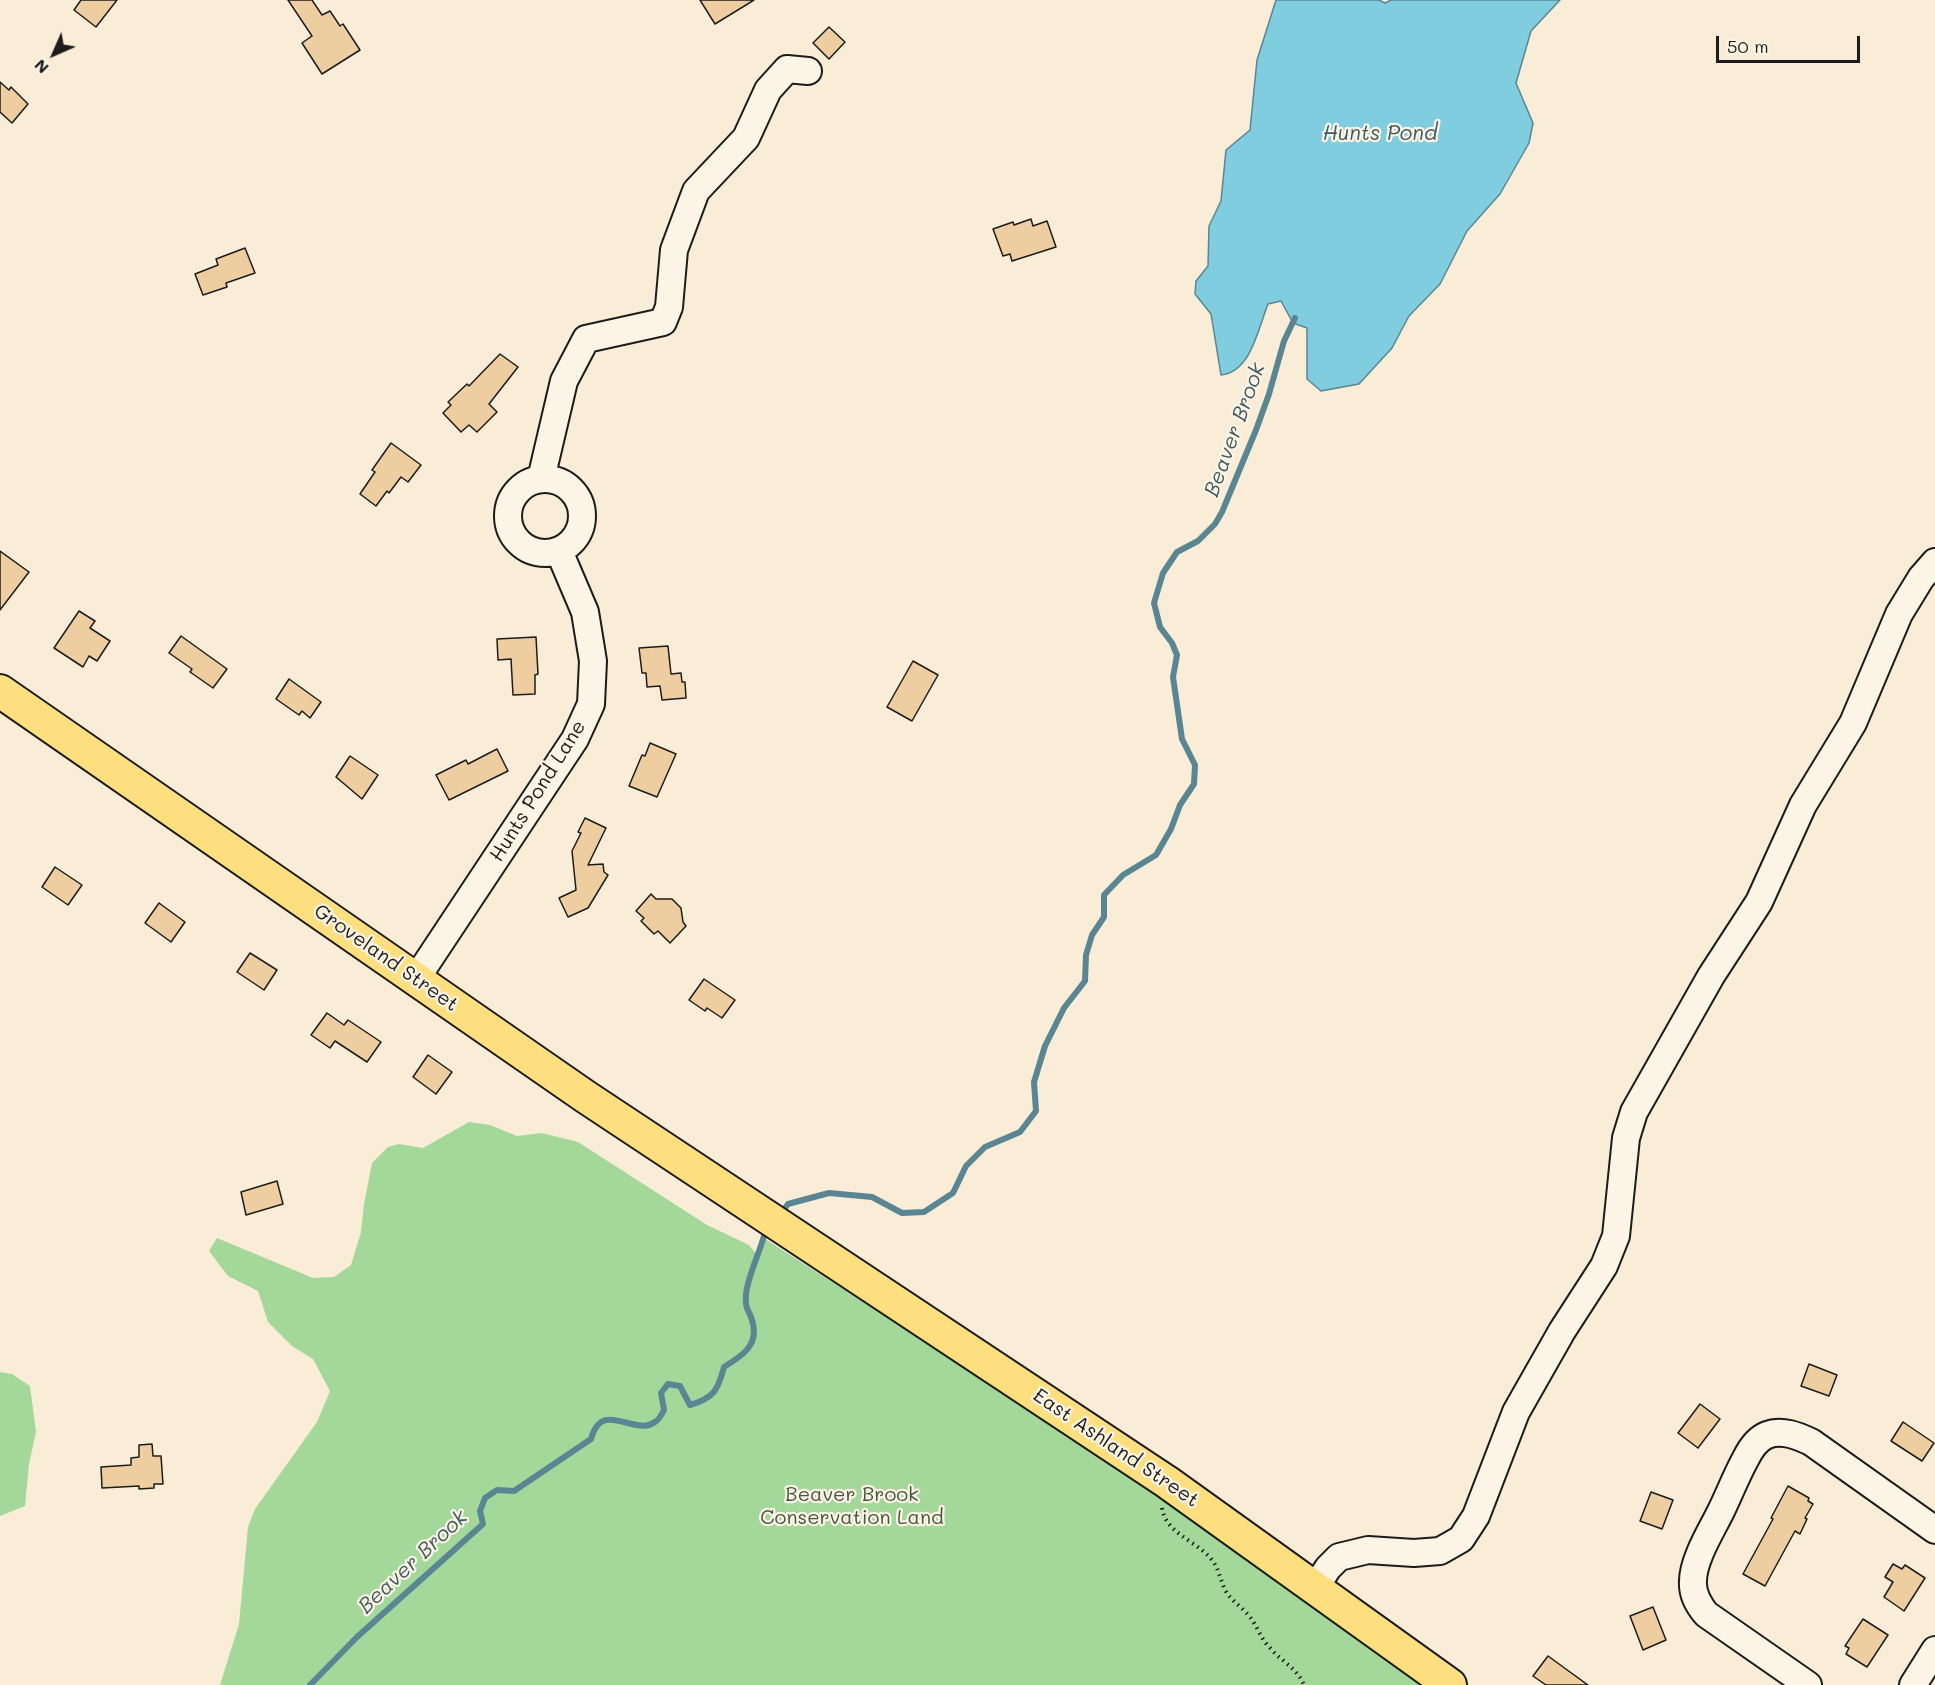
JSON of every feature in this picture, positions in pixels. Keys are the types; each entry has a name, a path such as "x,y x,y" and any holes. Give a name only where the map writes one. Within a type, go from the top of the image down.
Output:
{"main road":[{"name":"Groveland Street","path":"0,691 586,1097 773,1221"},
{"name":"East Ashland Street","path":"773,1221 1167,1482 1450,1685"}],"street":[{"path":"541,479 564,381 586,339 663,322 669,307 674,250 696,191 746,138 768,90 787,69 808,71"},
{"path":"541,479 564,484 573,492 582,513 577,536 569,545 549,554 527,549 518,542 507,521 512,498 525,485 541,479"},
{"name":"Hunts Pond Lane","path":"416,979 575,739 591,704 593,661 585,612 559,551"},
{"path":"1315,1588 1328,1568 1339,1557 1368,1550 1414,1554 1440,1551 1461,1539 1476,1516 1516,1412 1562,1331 1604,1266 1616,1236 1626,1138 1634,1112 1711,976 1759,902 1803,805 1852,723 1899,614 1921,578 1935,562"},
{"path":"1808,1685 1706,1614 1698,1604 1694,1593 1693,1580 1698,1559 1746,1458 1758,1441 1767,1435 1778,1433 1800,1436 1935,1530"},
{"path":"1912,1685 1935,1650"}],"path":[{"path":"1167,1482 1161,1505 1163,1516 1169,1526 1200,1548 1211,1559 1219,1570 1226,1592 1250,1617 1270,1649 1288,1664 1301,1678 1304,1685"}],"green space":[{"name":"Beaver Brook Conservation Land","path":"469,1122 490,1125 517,1136 542,1133 578,1142 707,1225 749,1245 758,1256 765,1239 1155,1489 1423,1666 1415,1681 1419,1685 220,1685 239,1624 248,1527 255,1509 317,1422 330,1391 313,1359 292,1346 268,1322 258,1291 228,1276 209,1251 217,1238 313,1278 334,1277 351,1265 361,1232 372,1163 388,1147 399,1144 423,1148"},
{"path":"0,1372 12,1374 30,1386 36,1432 29,1464 25,1506 0,1516"}],"water":[{"name":"Hunts Pond","path":"1276,0 1379,0 1385,3 1391,0 1560,0 1531,31 1516,83 1533,123 1529,143 1500,194 1467,231 1440,284 1409,316 1392,348 1359,384 1321,391 1307,379 1307,328 1293,323 1281,301 1268,304 1257,337 1240,366 1221,375 1211,314 1195,294 1196,281 1208,266 1209,226 1221,201 1226,150 1250,130 1257,60"}],"building":[{"path":"81,0 117,0 96,27 74,10"},
{"path":"288,0 312,0 322,15 330,11 340,26 343,24 360,50 322,74 302,43 312,36"},
{"path":"700,0 754,0 715,24"},
{"path":"829,27 845,42 829,59 813,43"},
{"path":"0,82 9,90 11,87 28,104 12,123 0,112"},
{"path":"1031,219 1033,226 1047,221 1056,247 1012,261 1010,254 1003,256 993,229"},
{"path":"245,248 255,273 226,283 227,287 203,295 195,274 218,265 216,259"},
{"path":"500,354 518,367 489,404 497,412 477,432 469,425 461,432 443,413 451,405 448,402 467,384 469,386"},
{"path":"391,443 421,465 408,482 401,477 376,506 360,494 375,472 372,470"},
{"path":"0,551 29,572 0,610"},
{"path":"79,611 95,621 90,628 110,641 97,661 89,656 83,667 54,648"},
{"path":"181,636 227,669 213,688 169,653"},
{"path":"536,637 538,674 535,675 535,694 513,695 511,659 498,660 497,639"},
{"path":"668,646 671,674 681,673 682,682 685,682 686,698 662,700 660,686 647,687 646,673 642,673 639,648"},
{"path":"913,661 938,675 912,721 887,707"},
{"path":"289,679 321,702 310,718 302,711 299,715 276,699"},
{"path":"650,743 676,754 657,797 629,786 642,755 645,756"},
{"path":"497,749 508,771 449,800 436,775 466,760 468,764"},
{"path":"350,756 378,775 362,799 336,777"},
{"path":"585,818 606,828 588,865 603,864 604,872 608,875 588,908 568,917 559,898 576,890 572,851"},
{"path":"55,867 82,885 68,905 42,887"},
{"path":"651,894 656,899 672,899 681,908 683,922 686,926 670,943 658,931 654,934 641,921 644,918 636,911"},
{"path":"159,903 185,922 171,942 145,923"},
{"path":"250,953 277,970 264,990 237,972"},
{"path":"704,979 735,1000 722,1018 707,1008 705,1011 689,1000"},
{"path":"327,1013 344,1025 348,1020 381,1042 367,1062 335,1041 330,1048 311,1035"},
{"path":"428,1055 452,1072 436,1094 413,1077"},
{"path":"277,1181 283,1204 246,1215 241,1192"},
{"path":"1809,1364 1837,1375 1829,1396 1801,1386"},
{"path":"1700,1404 1720,1419 1698,1448 1678,1433"},
{"path":"1903,1422 1934,1443 1922,1461 1891,1441"},
{"path":"152,1444 153,1456 161,1456 163,1484 154,1484 154,1488 139,1489 139,1486 102,1488 101,1467 131,1465 131,1458 139,1457 139,1445"},
{"path":"1788,1486 1809,1498 1808,1501 1813,1504 1800,1534 1795,1531 1765,1586 1743,1574"},
{"path":"1651,1492 1673,1500 1662,1529 1640,1521"},
{"path":"1893,1564 1902,1569 1905,1565 1925,1578 1904,1611 1884,1597 1893,1582 1885,1577"},
{"path":"1653,1607 1666,1640 1643,1650 1630,1616"},
{"path":"1863,1619 1888,1635 1867,1667 1846,1654 1849,1648 1845,1646"},
{"path":"1548,1656 1588,1685 1546,1685 1533,1676"}],"waterway":[{"name":"Beaver Brook","path":"779,1216 788,1204 829,1193 872,1197 902,1213 924,1212 953,1193 966,1166 985,1147 1020,1132 1036,1111 1034,1082 1045,1046 1064,1008 1085,981 1086,955 1092,935 1104,917 1104,895 1123,875 1156,855 1171,829 1180,805 1194,784 1195,765 1182,739 1173,677 1177,655 1172,643 1160,627 1154,603 1163,573 1177,552 1198,541 1215,524 1222,512 1256,430 1284,341 1295,318"},
{"name":"Beaver Brook","path":"310,1685 357,1637 483,1524 480,1511 485,1498 497,1490 514,1491 591,1439 596,1427 603,1421 611,1420 638,1425 655,1422 664,1410 661,1393 668,1384 680,1386 690,1405 710,1396 720,1382 724,1367 748,1349 754,1336 752,1320 746,1306 746,1294 751,1272 769,1228"}]}
